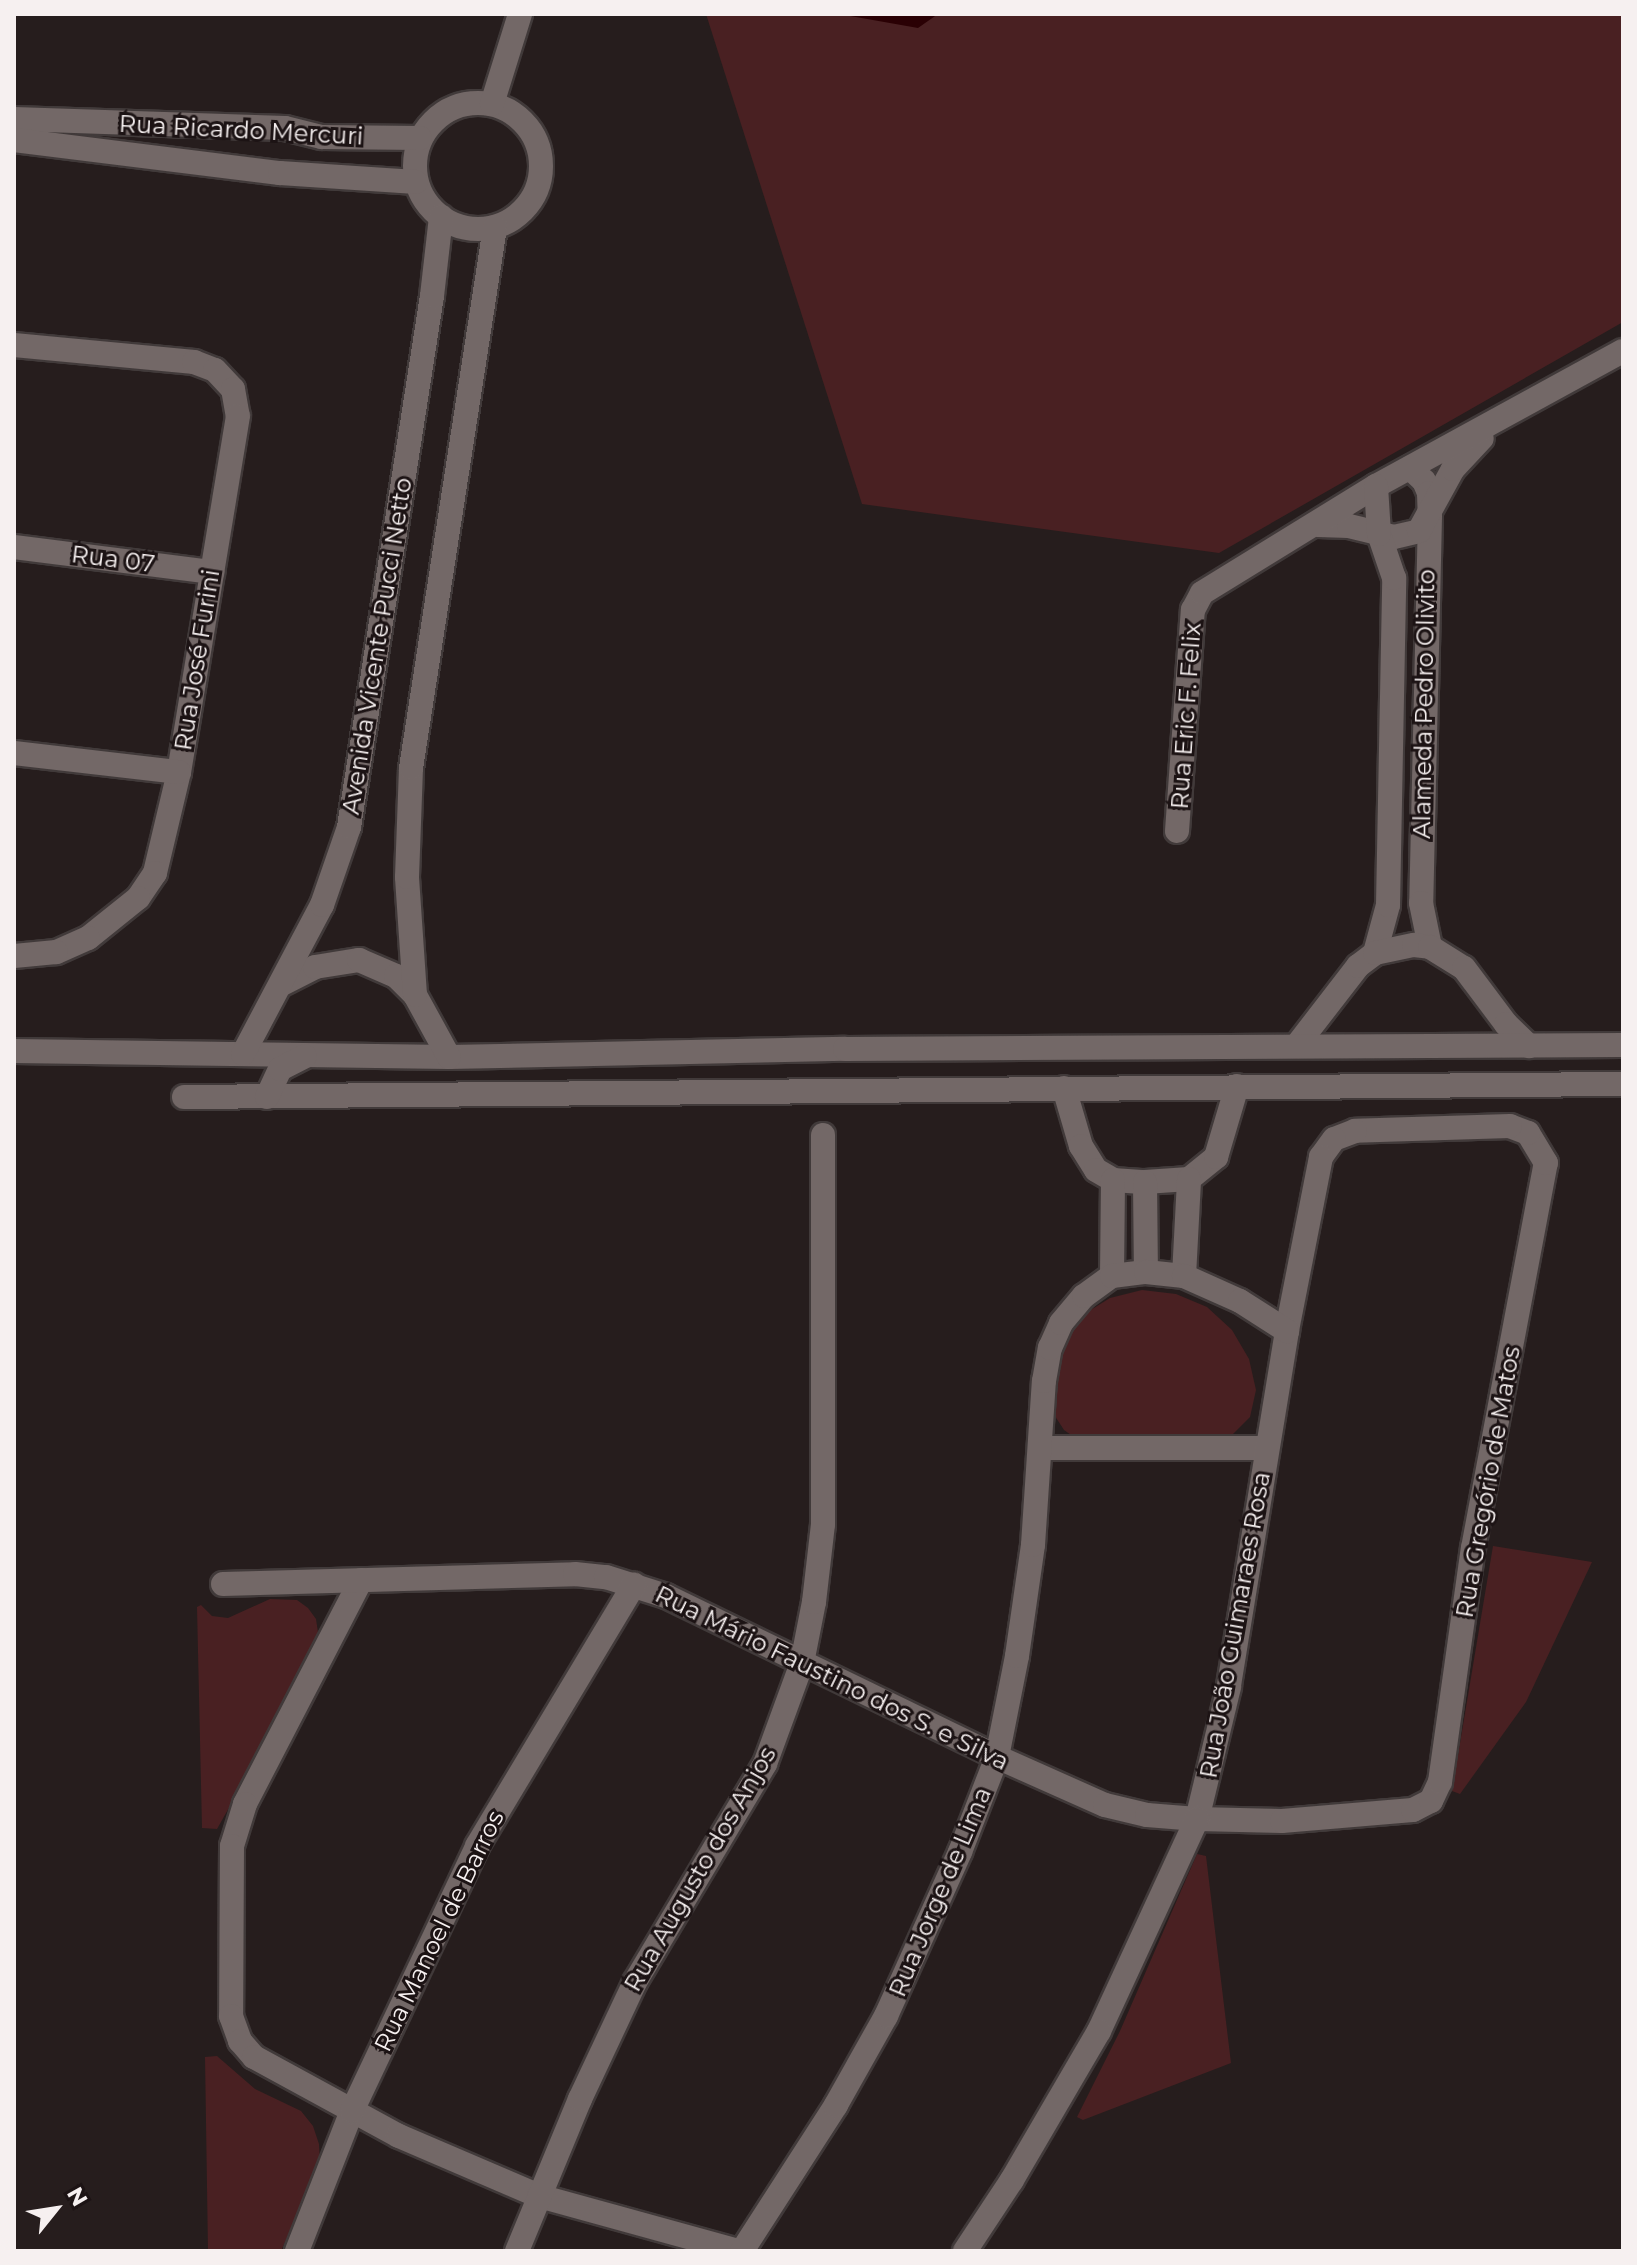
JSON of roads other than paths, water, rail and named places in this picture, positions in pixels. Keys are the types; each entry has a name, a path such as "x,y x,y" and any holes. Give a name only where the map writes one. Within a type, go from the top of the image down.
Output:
{"street":[{"path":"492,104 520,14"},
{"path":"472,102 492,104 511,112 527,126 537,144 541,165 538,185 529,204 514,218 495,227 458,226 441,217 425,202 416,182 420,138 434,119 451,108 472,102"},
{"name":"Rua Ricardo Mercuri","path":"14,119 285,128 322,137 420,138"},
{"name":"Rua Ricardo Mercuri","path":"14,140 280,173 416,182"},
{"name":"Avenida Vicente Pucci Netto","path":"243,1054 322,905 349,827 432,296 441,217"},
{"path":"415,995 407,877 411,768 495,227"},
{"name":"Rua José Furini","path":"14,345 194,362 215,370 233,389 238,416 179,772 155,873 138,898 117,918 88,938 56,952 14,956"},
{"path":"1376,486 1499,422 1623,351"},
{"path":"1318,525 1349,526 1379,534 1406,536 1419,531 1430,516 1453,469 1499,422"},
{"name":"Alameda Pedro Olivito","path":"1410,468 1424,481 1429,493 1430,516 1426,570 1421,903 1430,947"},
{"name":"Alameda Pedro Olivito","path":"1375,953 1388,905 1394,578 1379,534 1376,486"},
{"name":"Rua Eric F. Felix","path":"1177,831 1193,610 1202,593 1217,581 1318,525 1376,486"},
{"name":"Rua 07","path":"14,547 212,572"},
{"path":"14,753 179,772"},
{"path":"1297,1045 1343,981 1375,953 1397,947 1430,947 1464,968 1506,1024 1529,1046"},
{"path":"282,984 315,967 359,960 396,976 415,995 449,1057"},
{"path":"14,1051 449,1057 845,1049 1613,1045 1613,1084 184,1097"},
{"path":"845,1049 845,1089"},
{"path":"243,1054 267,1097"},
{"path":"267,1097 280,1069 305,1056"},
{"path":"1064,1088 1081,1146 1096,1170 1113,1180 1145,1182 1189,1179 1216,1157 1237,1086"},
{"name":"Rua Gregório de Matos","path":"1334,1139 1355,1131 1510,1126 1528,1133 1546,1163 1473,1548 1440,1782 1431,1801"},
{"name":"Rua Augusto dos Anjos","path":"517,2251 635,1982 701,1866 765,1764 802,1663 814,1602 823,1524 823,1135"},
{"name":"Rua João Guimaraes Rosa","path":"965,2251 1012,2180 1099,2031 1197,1819 1229,1687 1266,1448 1321,1157 1334,1139"},
{"path":"1184,1276 1189,1179"},
{"path":"1113,1180 1112,1276 1146,1272 1184,1276 1240,1301 1287,1331"},
{"path":"1145,1182 1146,1272"},
{"name":"Rua Jorge de Lima","path":"740,2251 836,2105 886,2016 960,1852 997,1757 1023,1615 1044,1381 1050,1348 1061,1323 1084,1296 1112,1276"},
{"path":"1040,1448 1266,1448"},
{"name":"Rua Mário Faustino dos S. e Silva","path":"223,1584 575,1574 606,1577 666,1596 997,1757 1105,1805 1147,1815 1282,1821 1413,1810 1431,1801"},
{"path":"361,1580 245,1804 232,1846 231,2016 240,2041 254,2057 399,2136 539,2196 740,2251"},
{"name":"Rua Manoel de Barros","path":"297,2251 352,2111 477,1846 634,1585"}]}
